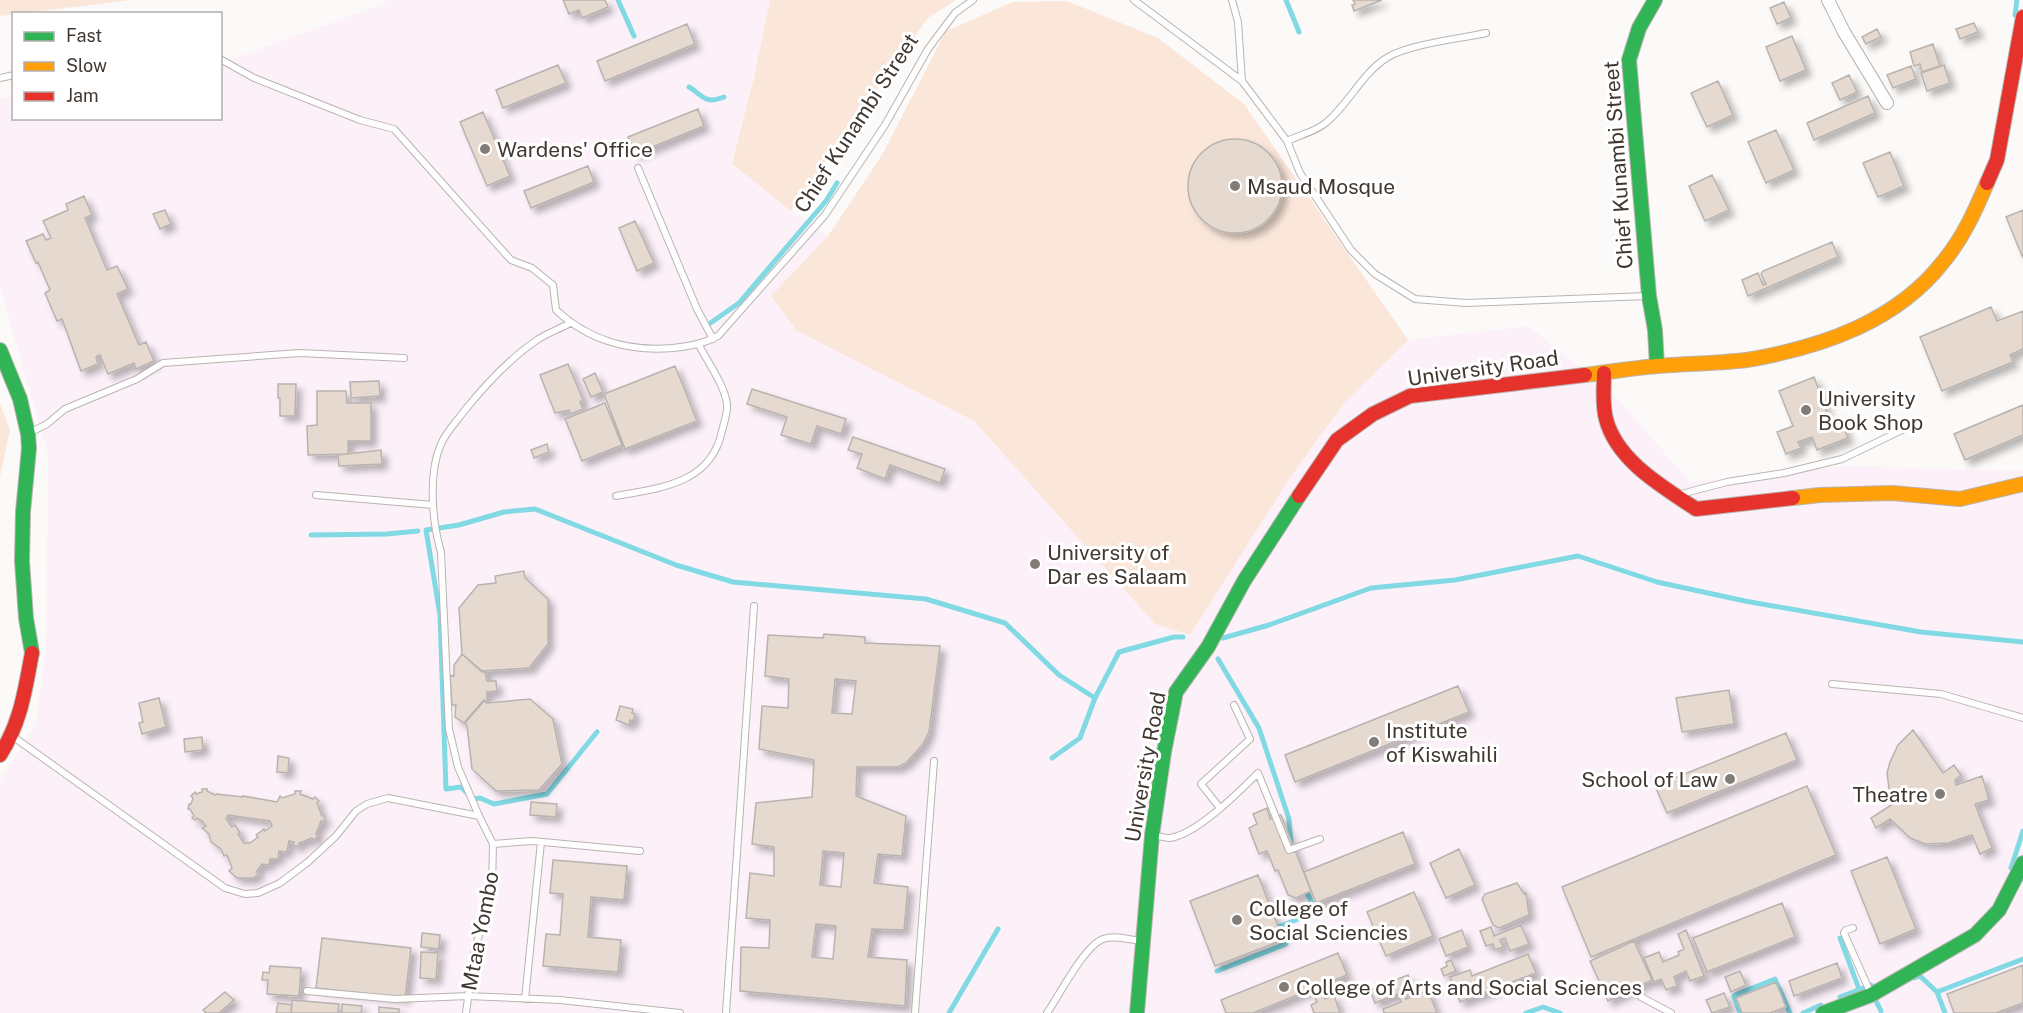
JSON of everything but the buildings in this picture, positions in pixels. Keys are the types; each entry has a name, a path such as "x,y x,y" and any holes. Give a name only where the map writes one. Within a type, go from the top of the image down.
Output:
{"street":[{"name":"Chief Kunambi Street","path":"1655,0 1637,32 1629,60 1657,366"},
{"path":"1828,0 1844,32 1887,103"},
{"name":"University Road","path":"1137,1013 1152,835 1164,752 1176,692 1208,647 1244,581 1337,440 1373,414 1410,396 1657,366 1743,360 1802,347 1848,332 1885,314 1911,296 1943,263 1967,228 1997,160 2023,17"},
{"path":"0,350 20,399 28,434 22,561 26,618 33,650 21,711 12,736 0,755"},
{"path":"1604,373 1605,415 1614,439 1634,462 1683,502 1696,509 1820,495 1892,494 1960,499 2023,484"},
{"path":"1823,1013 1871,994 1975,935 1999,910 2023,863"}],"lane":[{"name":"Chief Kunambi Street","path":"222,60 254,78 360,120 393,129 511,260 532,268 553,285 556,310 570,323 597,338 633,348 660,349 699,345 718,336 825,215 885,125 928,49 955,13 973,0"},
{"name":"Chief Kunambi Street","path":"1134,0 1242,81 1287,141 1300,173 1352,250 1375,274 1415,299 1466,303 1649,296"},
{"path":"1232,0 1238,22 1242,81"},
{"path":"1287,141 1326,123 1347,101 1369,71 1389,57 1418,46 1486,33"},
{"path":"638,168 697,309 712,339"},
{"name":"Mtaa Yombo","path":"466,1013 474,953 492,885 493,844 459,767 449,729 441,552 434,529 432,505 436,461 441,443 500,371 538,340 570,323"},
{"path":"616,496 677,483 708,463 716,450 727,405 724,393 699,345"},
{"path":"28,434 47,424 65,409 137,379 163,363 300,353 404,358"},
{"path":"1675,495 1842,459 1904,429"},
{"path":"316,495 432,505"},
{"path":"726,1013 754,606"},
{"path":"1832,684 1941,694 2023,718"},
{"path":"1220,808 1201,784 1250,739 1234,705"},
{"path":"12,736 225,888 245,894 258,893 289,876 336,836 356,811 367,804 388,798 479,816"},
{"path":"915,1013 934,761"},
{"path":"1152,835 1170,838 1196,826 1231,800 1258,773 1289,850 1320,839"},
{"path":"525,999 541,842"},
{"path":"493,844 541,842 640,851"},
{"path":"1853,928 1844,933 1871,994"},
{"path":"1047,1013 1093,945 1103,938 1143,941"},
{"path":"1636,990 1641,997 1671,1013"},
{"path":"307,991 396,999 468,996 560,1000 680,1013"}],"shaded area":[{"path":"0,0 131,0 33,12 12,12 12,15 0,16"},
{"name":"University of Dar es Salaam","path":"388,0 770,0 732,164 791,211 828,236 882,155 946,31 1013,2 1067,1 1158,38 1244,104 1408,340 1529,326 1619,400 1690,482 1844,466 2020,471 2023,469 2023,1013 0,1013 0,781 36,723 46,646 48,455 0,288 0,99 12,96 12,120 222,120 222,63"},
{"path":"770,0 956,0 928,18 791,211 732,164"},
{"path":"1067,1 1158,38 1244,104 1408,340 1344,403 1289,479 1190,635 1155,624 974,421 797,331 771,296 828,236 882,155 946,31 1013,2"},
{"path":"0,403 10,430 0,477"}],"waterway":[{"path":"618,0 634,36"},
{"path":"1286,0 1299,32"},
{"path":"2015,15 2017,0"},
{"path":"689,87 704,98 712,100 724,97"},
{"path":"709,324 739,303 826,201 837,183"},
{"path":"597,732 547,794 494,804 480,798 473,799 461,787 446,789 440,615 426,530 459,525 504,512 535,509 676,565 733,582 926,599 1005,623 1059,675 1095,698"},
{"path":"311,535 387,534 418,531"},
{"path":"1223,638 1269,625 1371,588 1455,580 1578,556 1657,582 1745,601 1921,632 2023,642"},
{"path":"1052,758 1080,738 1095,698 1119,652 1174,637 1183,637"},
{"path":"1218,659 1259,728 1289,819 1291,843"},
{"path":"2011,868 2023,831"},
{"path":"1217,971 1286,944 1278,927 1316,912 1305,888"},
{"path":"949,1013 998,929"},
{"path":"1840,938 1859,989"},
{"path":"1945,1013 1937,992 2023,959"},
{"path":"1914,978 1920,976 1937,992"},
{"path":"1740,1013 1735,995 1775,979 1790,1013"},
{"path":"1840,997 1871,985"},
{"path":"1874,997 1881,1011"},
{"path":"1803,1013 1821,1005"},
{"path":"1526,1013 1543,1007 1560,1013"}],"traffic: fast":[{"path":"1655,0 1639,28 1629,60 1657,366"},
{"path":"0,350 20,399 28,434 22,561 26,618 32,653"},
{"path":"1137,1013 1152,835 1164,752 1176,692 1208,647 1244,581 1299,496"},
{"path":"1823,1013 1871,995 1975,935 1999,910 2023,863"}],"traffic: slow":[{"path":"1585,375 1648,367 1753,359 1806,347 1857,328 1904,300 1925,283 1963,234 1987,183"},
{"path":"1793,498 1892,493 1960,499 2023,484"}],"traffic: jam":[{"path":"1987,183 1997,160 2023,17"},
{"path":"1604,373 1606,419 1620,448 1643,472 1683,501 1696,509 1793,498"},
{"path":"1299,496 1337,440 1373,414 1410,396 1585,375"},
{"path":"0,755 18,718 32,653"}],"place":[{"name":"Wardens' Office","path":"485,149"},
{"name":"Msaud Mosque","path":"1235,186"},
{"name":"University Book Shop","path":"1806,410"},
{"name":"University of Dar es Salaam","path":"1035,564"},
{"name":"Institute of Kiswahili","path":"1374,742"},
{"name":"School of Law","path":"1730,779"},
{"name":"Theatre","path":"1940,794"},
{"name":"College of Social Sciencies","path":"1237,920"},
{"name":"College of Arts and Social Sciences","path":"1284,987"}]}
